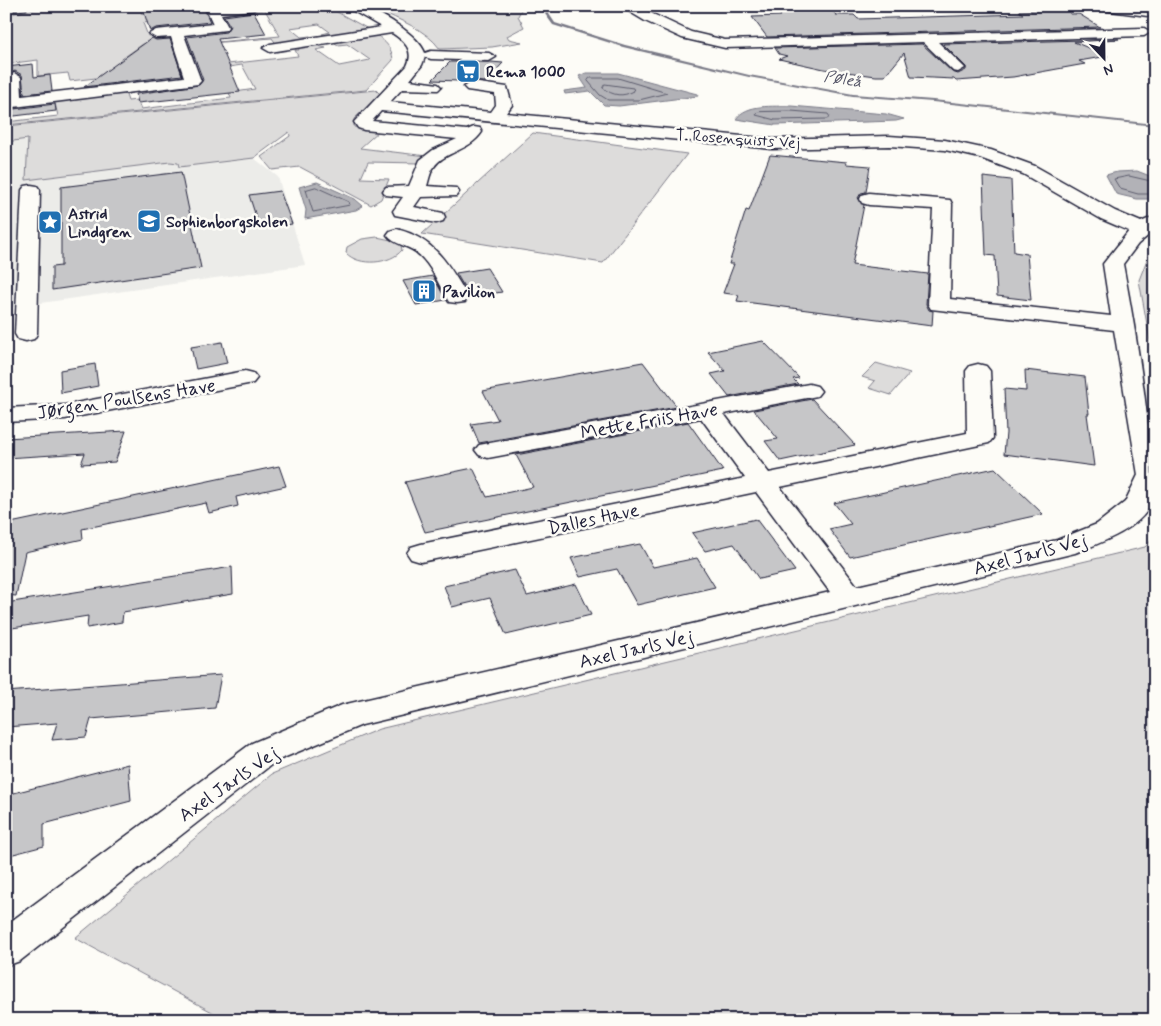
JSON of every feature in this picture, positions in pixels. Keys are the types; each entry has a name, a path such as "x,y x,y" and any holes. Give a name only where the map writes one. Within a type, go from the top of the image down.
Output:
{"street":[{"path":"6,7 21,6"},
{"path":"156,34 221,27 212,8 254,6"},
{"path":"354,8 379,6"},
{"path":"626,6 653,20 711,43 778,43 1144,32"},
{"path":"1103,6 1155,13"},
{"path":"354,8 408,38 416,47 418,56 417,63 362,122 364,125 472,135"},
{"path":"1036,19 1057,34"},
{"path":"944,22 962,36 1029,50"},
{"path":"854,24 870,40 870,46 857,54"},
{"path":"765,28 778,43"},
{"path":"270,48 392,29"},
{"path":"14,77 14,102 193,81 176,32"},
{"path":"926,38 958,68"},
{"path":"431,54 489,57"},
{"path":"399,84 433,87"},
{"path":"436,217 402,211 416,191 426,164 439,154 462,144 504,105 502,90 472,87"},
{"name":"T. Rosenquists Vej","path":"378,106 772,144 889,141 944,145 985,154 1029,170 1108,215 1148,225"},
{"path":"26,334 31,190"},
{"path":"392,191 450,192"},
{"path":"869,199 943,204 939,304 1123,324"},
{"name":"Axel Jarls Vej","path":"6,948 264,752 354,714 1065,548 1107,530 1137,506 1151,475 1113,264 1123,246 1148,225"},
{"path":"398,235 424,248 442,271 457,297"},
{"name":"Dalles Have","path":"421,552 980,438 978,371"},
{"name":"Jørgen Poulsens Have","path":"6,415 65,412 245,378"},
{"name":"Mette Friis Have","path":"488,450 809,391"},
{"path":"707,409 765,483 850,598"}],"shaded area":[{"path":"48,6 93,6 95,10 139,6 142,14 170,12 171,20 143,23 148,36 172,34 180,46 143,44 119,61 139,73 70,81 68,73 38,76 38,60 6,64 6,15"},
{"path":"263,6 326,6 370,30 326,37 322,34 330,32 319,24 290,28 301,37 310,36 314,39 277,45 272,38 186,45 280,36 265,10 219,15 221,11"},
{"path":"394,6 411,6 412,11 455,11 487,10 498,8 498,6 523,6 518,16 524,27 507,36 509,39 522,42 492,47 440,49 420,31 378,10"},
{"path":"376,34 390,48 393,60 366,90 6,125 6,122 58,116 54,99 128,92 129,94 126,95 128,101 137,100 141,109 231,98 229,93 255,89 242,65 229,67 228,64 298,56 295,50 299,50 298,47 315,45 326,48 316,50 339,66 370,60 347,44 338,45 335,43"},
{"path":"376,90 380,94 354,119 354,127 379,131 360,148 427,156 419,163 368,162 361,178 389,179 381,199 371,205 300,167 272,170 261,157 290,136 289,132 254,158 179,167 178,163 170,162 26,180 28,139 6,142 6,126"},
{"name":"Sophienborgskolen","path":"304,121 254,158 278,177 305,265 6,308 6,139"},
{"path":"533,133 687,154 603,263 422,234"},
{"path":"377,237 400,242 402,250 397,255 375,262 359,260 346,253 347,247 362,239"},
{"path":"1155,239 1155,369 1139,280"},
{"path":"876,363 910,373 891,395 869,388 875,381 862,377"},
{"path":"1155,536 1155,1020 227,1020 75,938 272,774 379,729 1145,547"}],"water":[{"path":"586,73 618,73 697,94 698,96 619,106 604,105 590,91 565,94 564,91 587,88 579,76"},
{"path":"791,106 886,114 904,119 896,121 775,125 736,119 747,110 753,108"},
{"path":"1137,171 1155,178 1155,199 1137,199 1116,194 1106,175 1117,172"},
{"path":"317,182 355,199 363,206 356,210 305,219 306,210 299,187"}],"building":[{"path":"142,6 203,6 210,22 156,28 150,31"},
{"path":"773,6 828,6 836,15 854,15 858,19 1023,14 1019,11 1068,9 1070,14 1079,14 1100,27 767,37 752,17 781,16"},
{"path":"254,12 266,34 218,39 240,92 138,103 136,94 199,85 203,80 187,37 226,32 230,26 224,16"},
{"path":"152,38 156,40 170,39 182,75 84,87"},
{"path":"1119,39 1074,42 1108,56 1079,61 1085,64 1013,77 956,81 954,79 911,77 904,53 885,76 876,76 824,69 779,59 787,56 779,54 775,48 922,44 952,72 958,74 966,70 966,67 943,44"},
{"name":"Rema 1000","path":"450,62 503,63 485,82 432,80"},
{"path":"33,64 34,77 50,75 52,91 24,94 22,75 15,71 6,75 6,67"},
{"path":"6,104 14,109 55,104 56,111 6,117"},
{"path":"770,155 870,166 866,192 861,193 858,198 864,205 852,265 928,274 926,304 929,310 933,311 932,326 737,301 739,295 723,293 734,264 729,264 746,210 749,211"},
{"path":"181,172 201,268 52,290 52,267 61,266 61,187"},
{"path":"983,177 1011,180 1014,252 1027,254 1031,300 997,296 995,256 986,255"},
{"path":"280,191 292,224 260,229 249,195"},
{"path":"487,268 502,292 470,297 456,273"},
{"name":"Pavilion","path":"433,276 446,300 416,305 403,281"},
{"path":"763,341 799,378 793,379 798,384 729,397 711,374 725,371 708,352"},
{"path":"222,342 227,363 196,369 191,347"},
{"path":"643,362 677,407 479,443 471,424 498,420 483,391"},
{"path":"95,364 98,386 61,393 60,370"},
{"path":"1025,370 1085,377 1089,414 1087,414 1094,466 1004,454 1006,433 1004,389 1026,391"},
{"path":"812,399 855,445 780,461 765,441 778,439 754,410"},
{"path":"688,422 723,471 425,532 405,482 473,468 487,497 533,487 516,455"},
{"path":"126,431 115,462 81,464 85,453 6,458 6,438"},
{"path":"279,466 286,486 236,497 238,506 209,513 206,503 82,529 83,539 25,552 16,596 6,595 6,524"},
{"path":"995,468 1043,514 850,557 829,529 851,524 834,503"},
{"path":"756,519 795,571 759,579 734,544 705,551 692,533"},
{"path":"640,544 653,567 697,558 715,587 637,605 617,569 580,577 571,558"},
{"path":"232,567 233,594 123,612 122,622 87,628 88,616 6,629 6,603"},
{"path":"515,570 527,596 576,584 591,615 506,635 490,598 452,607 444,586"},
{"path":"221,675 215,708 91,719 86,737 52,740 57,723 6,727 6,692"},
{"path":"128,764 131,801 44,824 44,846 6,856 6,795"}],"waterway":[{"name":"Pøleå","path":"551,6 547,14 554,24 624,46 749,76 853,95 933,101 1155,125"}],"place":[{"name":"Rema 1000","path":"468,71"},
{"name":"Sophienborgskolen","path":"149,221"},
{"name":"Astrid Lindgren","path":"50,222"},
{"name":"Pavilion","path":"424,291"}]}
